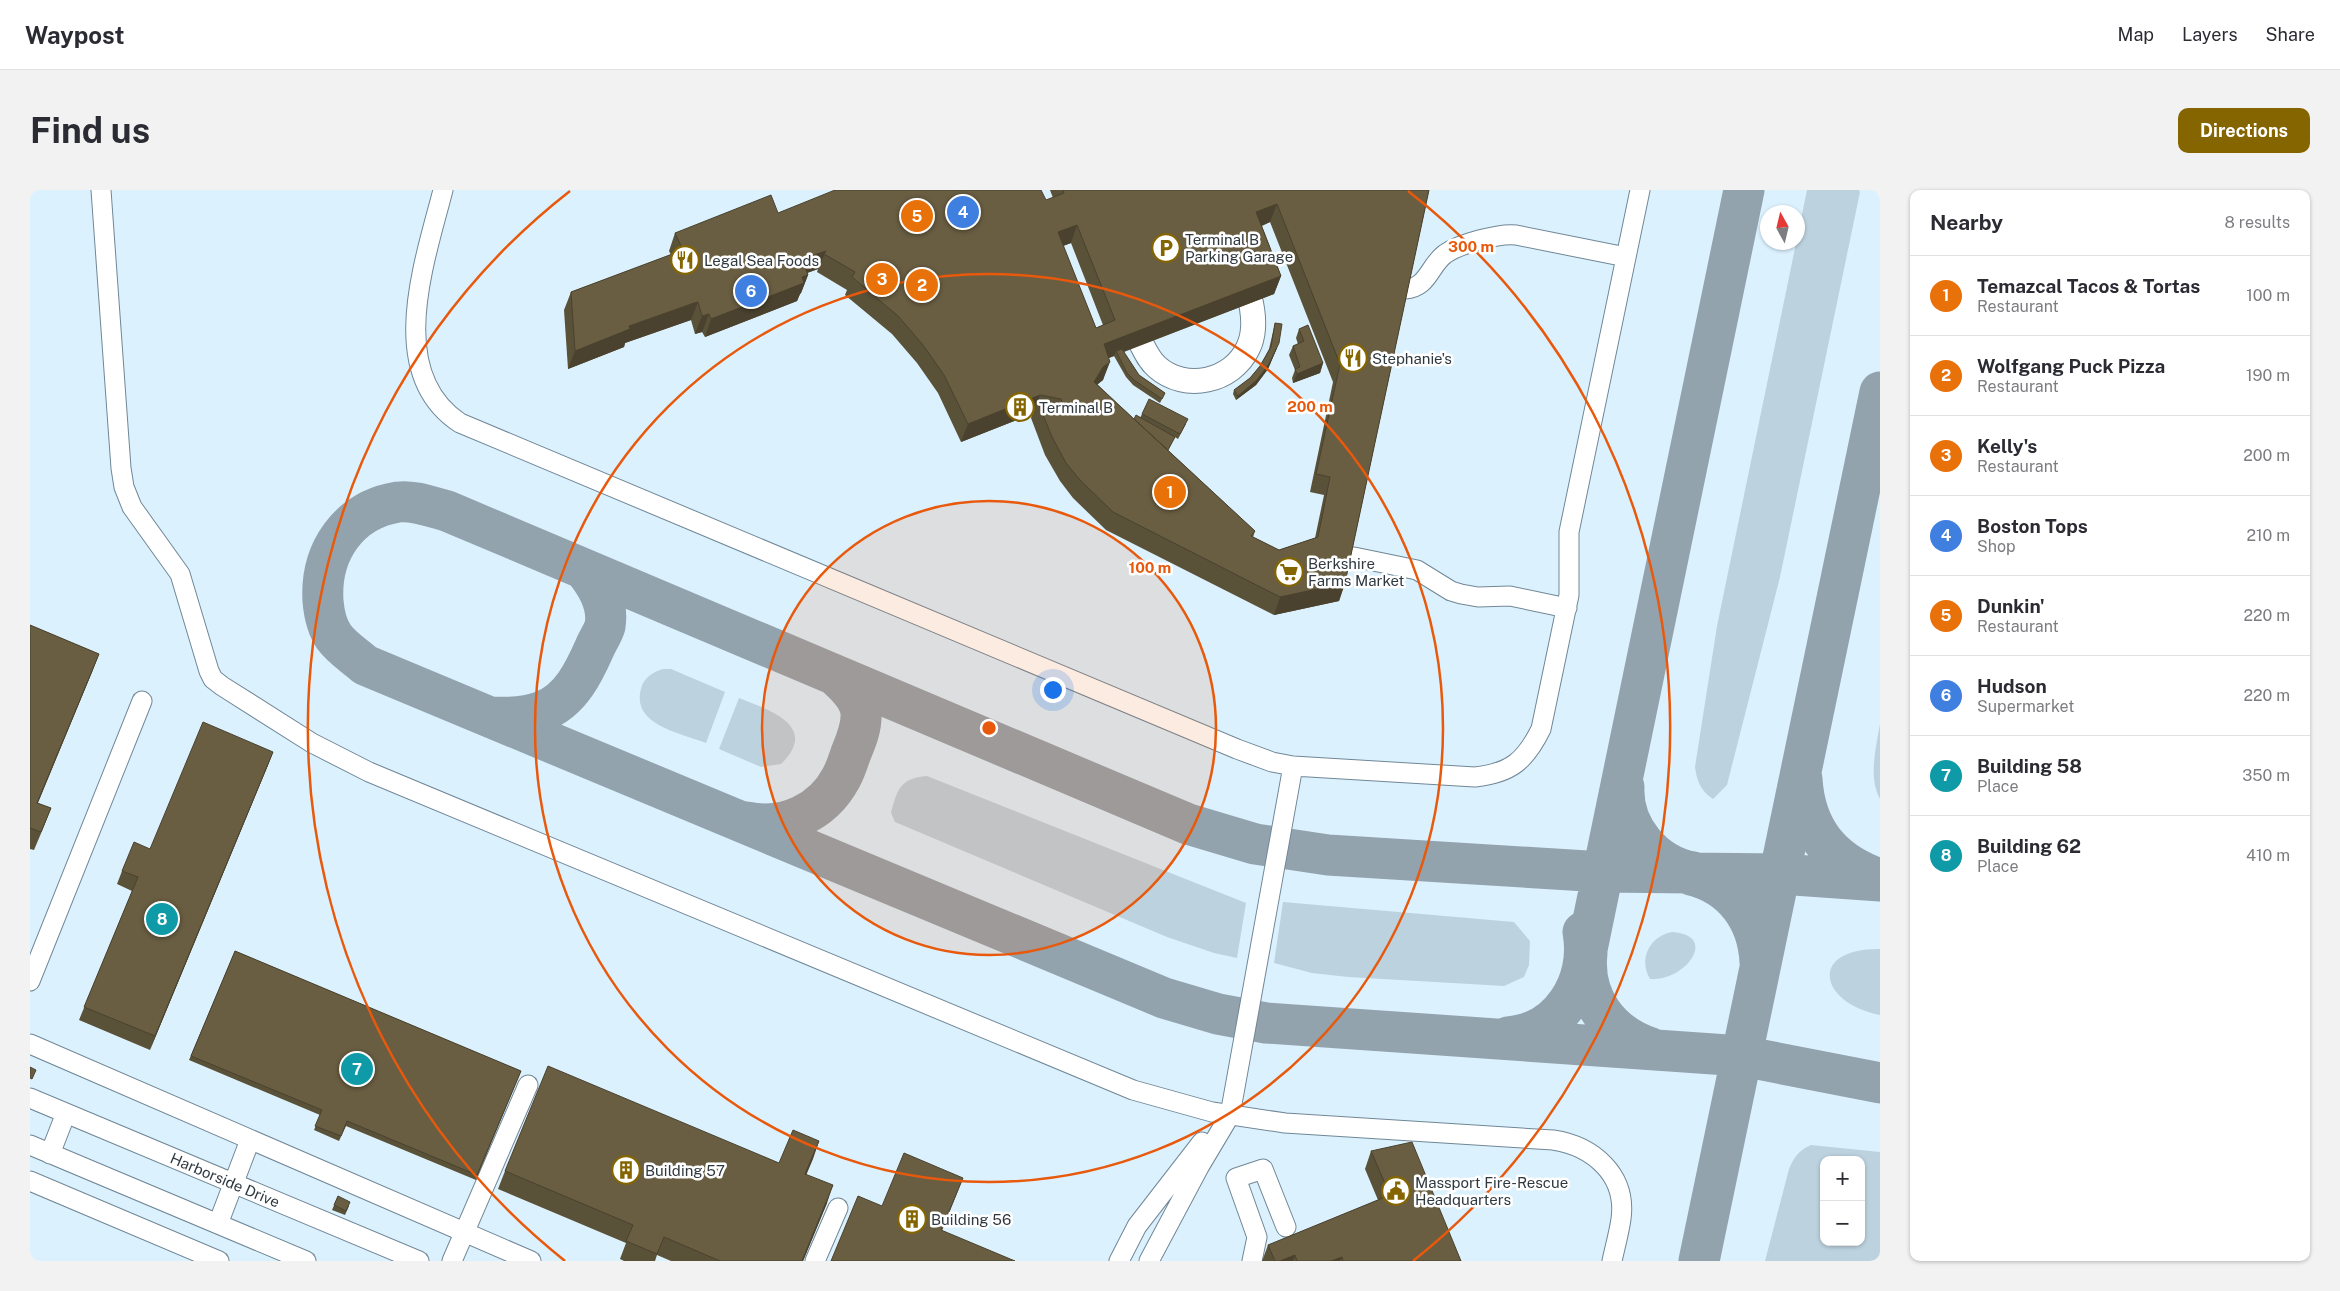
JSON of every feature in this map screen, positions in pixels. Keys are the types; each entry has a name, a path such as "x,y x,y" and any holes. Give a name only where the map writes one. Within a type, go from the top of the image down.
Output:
{"main road":[{"path":"1142,345 1157,367 1177,379 1201,381 1216,378 1236,366 1249,347 1254,325 1251,303"}],"street":[{"path":"101,190 120,468 124,487 132,507 180,574 209,671 222,686 312,743 369,772 1083,1071 1161,1099 1230,1115 1285,1123 1553,1140 1582,1147 1604,1164 1616,1183 1621,1218 1612,1261"},
{"path":"443,190 419,286 416,326 420,371 425,383 437,404 450,417 460,423 1272,762 1292,766 1469,777 1495,774 1510,768 1531,749 1542,729 1567,608 1569,532 1640,190"},
{"path":"1405,289 1414,288 1423,282 1445,254 1498,234 1516,235 1626,257"},
{"path":"1354,557 1417,570 1451,591 1461,594 1510,596 1567,608"},
{"path":"30,981 142,701"},
{"path":"1149,1261 1199,1167 1230,1115 1292,766"},
{"path":"30,1044 531,1261"},
{"path":"452,1261 528,1085"},
{"name":"Harborside Drive","path":"30,1098 419,1261"},
{"path":"50,1154 66,1113"},
{"path":"1119,1261 1128,1241 1154,1203 1208,1135 1230,1115"},
{"path":"218,1224 250,1140"},
{"path":"30,1145 306,1261"},
{"path":"1249,1260 1257,1237 1236,1178 1263,1168 1286,1227"},
{"path":"30,1181 220,1261"},
{"path":"815,1261 838,1208"}],"shaded area":[{"path":"1807,190 1859,190 1860,192 1780,577 1727,785 1713,799 1700,786 1695,767 1717,626 1795,250 1805,250 1804,205"},
{"path":"663,669 671,669 725,692 706,743 660,726 643,711 640,701 642,685 649,676"},
{"path":"739,698 775,713 785,720 792,729 795,739 792,750 781,764 761,767 719,749"},
{"path":"1880,724 1880,799 1874,781 1874,772"},
{"path":"927,776 1246,903 1237,958 1214,953 1167,937 895,822 891,813 895,798 901,787 911,779"},
{"path":"1283,902 1514,922 1530,941 1529,965 1524,977 1504,986 1348,977 1312,973 1274,963"},
{"path":"1672,932 1686,935 1694,941 1695,949 1692,958 1675,973 1663,978 1650,979 1645,964 1648,950 1658,938"},
{"path":"1880,949 1880,1015 1859,1008 1843,999 1834,988 1830,977 1832,966 1841,957 1857,951"},
{"path":"1811,1145 1880,1152 1880,1261 1765,1261 1789,1169 1797,1154"}],"building":[{"name":"Terminal B","path":"835,190 1041,190 1046,200 1064,193 1063,190 1429,190 1345,583 1280,597 1113,512 1080,480 1066,463 1052,437 1037,400 1063,405 1061,399 1040,395 968,424 944,375 923,345 898,316 852,277 855,272 824,254 826,251 802,259 808,275 802,277 804,283 711,319 709,314 702,316 698,302 694,303 629,326 630,329 575,351 571,292 683,250 675,233 771,195 778,213","holes":["1277,204 1340,364 1316,474 1330,477 1318,537 1279,550 1251,536 1255,531 1094,382 1103,367 1110,362 1104,344 1281,276 1256,212","1077,225 1115,320 1096,328 1058,232"]},
{"path":"1275,323 1282,324 1279,343 1269,364 1257,380 1238,396 1234,390 1250,378 1260,366 1271,347"},
{"path":"1308,325 1323,363 1297,374 1295,369 1300,367 1293,346 1304,341 1299,329"},
{"path":"1122,349 1139,375 1165,393 1162,399 1127,373 1116,351"},
{"path":"1149,399 1188,419 1180,434 1142,414"},
{"path":"1136,415 1175,437 1168,450 1134,419"},
{"path":"30,625 99,654 37,803 51,808 41,832 30,828"},
{"path":"203,722 273,752 155,1036 84,1007 138,877 122,871 134,842 150,849"},
{"path":"235,951 521,1071 477,1175 347,1121 341,1136 315,1126 322,1110 191,1056"},
{"name":"Building 57","path":"548,1066 779,1163 793,1130 819,1141 805,1174 833,1185 802,1261 720,1261 664,1237 657,1254 626,1241 633,1225 505,1171"},
{"path":"30,1067 36,1070 32,1079 30,1078"},
{"name":"Massport Fire-Rescue Headquarters","path":"1412,1142 1461,1261 1343,1261 1342,1257 1331,1261 1297,1261 1295,1255 1275,1261 1268,1245 1390,1195 1371,1151"},
{"name":"Building 56","path":"904,1153 963,1178 941,1230 1015,1261 831,1261 858,1196 882,1206"},
{"path":"338,1196 350,1202 346,1211 334,1205"}],"taxiway":[{"path":"1585,959 1744,190"},
{"path":"1699,1261 1880,392"},
{"path":"1880,881 1780,874 1603,872 1328,855 1255,844 1188,824 447,511 410,502 398,502 380,507 365,514 341,536 332,550 326,566 323,583 323,601 328,624 337,641 365,665 1164,998 1218,1014 1266,1023 1742,1056 1880,1083"},
{"path":"490,717 517,717 543,711 553,706 569,693 581,675 603,631 606,618 601,595 584,569"},
{"path":"747,822 775,823 789,821 801,816 824,800 841,778 858,734 861,713 855,697 848,687 836,676"},
{"path":"1802,779 1804,797 1809,814 1823,841 1846,863 1877,878"},
{"path":"1624,787 1628,816 1634,830 1643,842 1653,853 1665,861 1678,868 1693,872"},
{"path":"1691,875 1719,887 1740,906 1754,932 1760,962"},
{"path":"1508,1037 1527,1033 1543,1026 1557,1015 1568,1002 1577,986 1582,969 1584,951 1583,932"},
{"path":"1587,953 1589,985 1601,1012 1623,1034 1651,1048"}],"place":[{"name":"Boston Tops","path":"963,212"},
{"name":"Dunkin'","path":"917,216"},
{"name":"Terminal B Parking Garage","path":"1166,248"},
{"name":"Legal Sea Foods","path":"685,260"},
{"name":"Kelly's","path":"882,279"},
{"name":"Wolfgang Puck Pizza","path":"922,285"},
{"name":"Hudson","path":"751,291"},
{"name":"Stephanie's","path":"1353,358"},
{"name":"Terminal B","path":"1020,407"},
{"name":"Temazcal Tacos & Tortas","path":"1170,492"},
{"name":"Berkshire Farms Market","path":"1289,572"},
{"name":"Building 62","path":"162,919"},
{"name":"Building 58","path":"357,1069"},
{"name":"Building 57","path":"626,1170"},
{"name":"Massport Fire-Rescue Headquarters","path":"1396,1191"},
{"name":"Building 56","path":"912,1219"}]}
